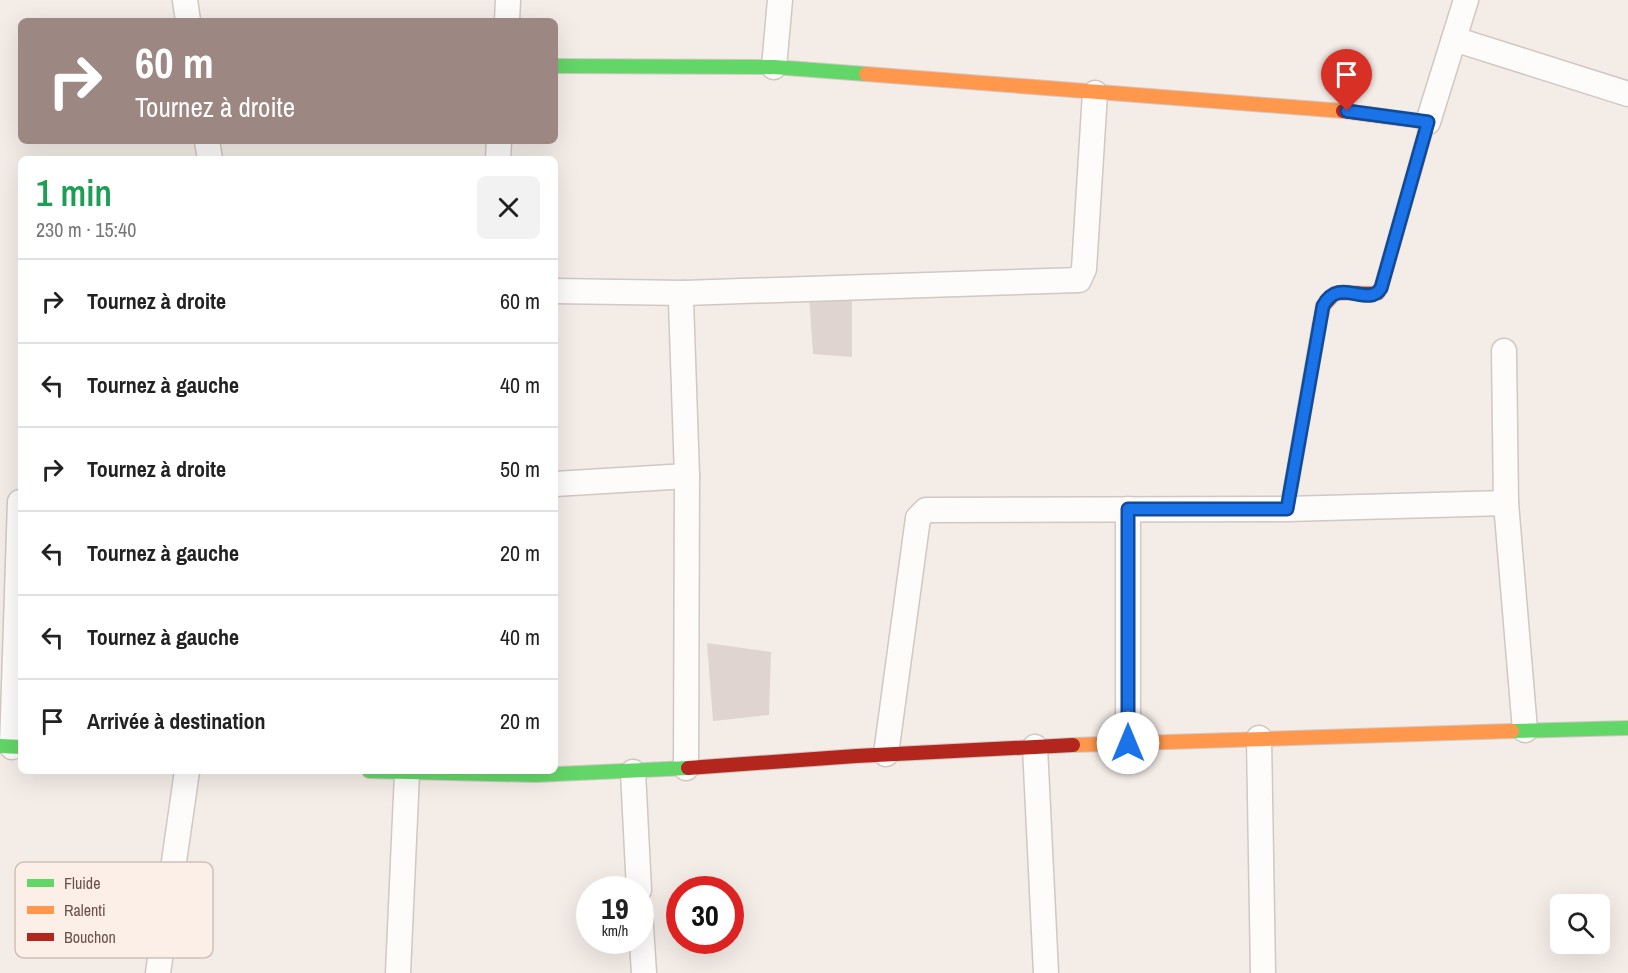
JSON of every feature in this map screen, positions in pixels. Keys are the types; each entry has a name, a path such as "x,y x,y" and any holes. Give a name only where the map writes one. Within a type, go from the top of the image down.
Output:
{"street":[{"path":"185,0 188,18"},
{"path":"507,18 508,0"},
{"path":"774,67 780,0"},
{"path":"1287,509 1323,306 1328,296 1337,292 1372,295 1378,293 1381,288 1428,122 1466,0"},
{"path":"1454,39 1628,94"},
{"path":"558,66 774,67 1347,111 1428,122"},
{"path":"558,291 684,293 1079,279 1084,269 1095,93"},
{"path":"684,293 681,301 687,476 686,768"},
{"path":"1504,351 1506,503 1525,730"},
{"path":"558,484 687,476"},
{"path":"886,754 918,518 926,510 938,508 1287,509 1506,503"},
{"path":"1128,509 1128,743"},
{"path":"11,746 18,556"},
{"path":"558,773 633,772 886,754 1128,743 1628,728"},
{"path":"1259,738 1263,973"},
{"path":"1035,747 1046,973"},
{"path":"633,772 638,876"},
{"path":"174,862 187,774"},
{"path":"398,973 407,774"},
{"path":"643,954 644,973"},
{"path":"158,973 160,958"}],"building":[{"path":"852,292 852,357 813,354 809,294"},
{"path":"707,643 771,652 769,715 713,721"}],"traffic: fast":[{"path":"558,66 774,67 866,74"},
{"path":"1287,509 1319,327"},
{"path":"1512,731 1628,728"},
{"path":"0,746 18,747"},
{"path":"558,774 688,768"},
{"path":"494,774 557,774"}],"traffic: slow":[{"path":"866,74 1343,111"},
{"path":"1073,745 1512,731"}],"traffic: jam":[{"path":"1319,327 1323,306 1334,294 1372,294 1378,293 1381,288 1428,122 1343,111"},
{"path":"688,768 856,756 1073,745"}],"route":[{"path":"1128,743 1128,509 1287,509 1323,306 1328,296 1337,292 1372,295 1378,293 1381,288 1428,122 1347,111"}]}
